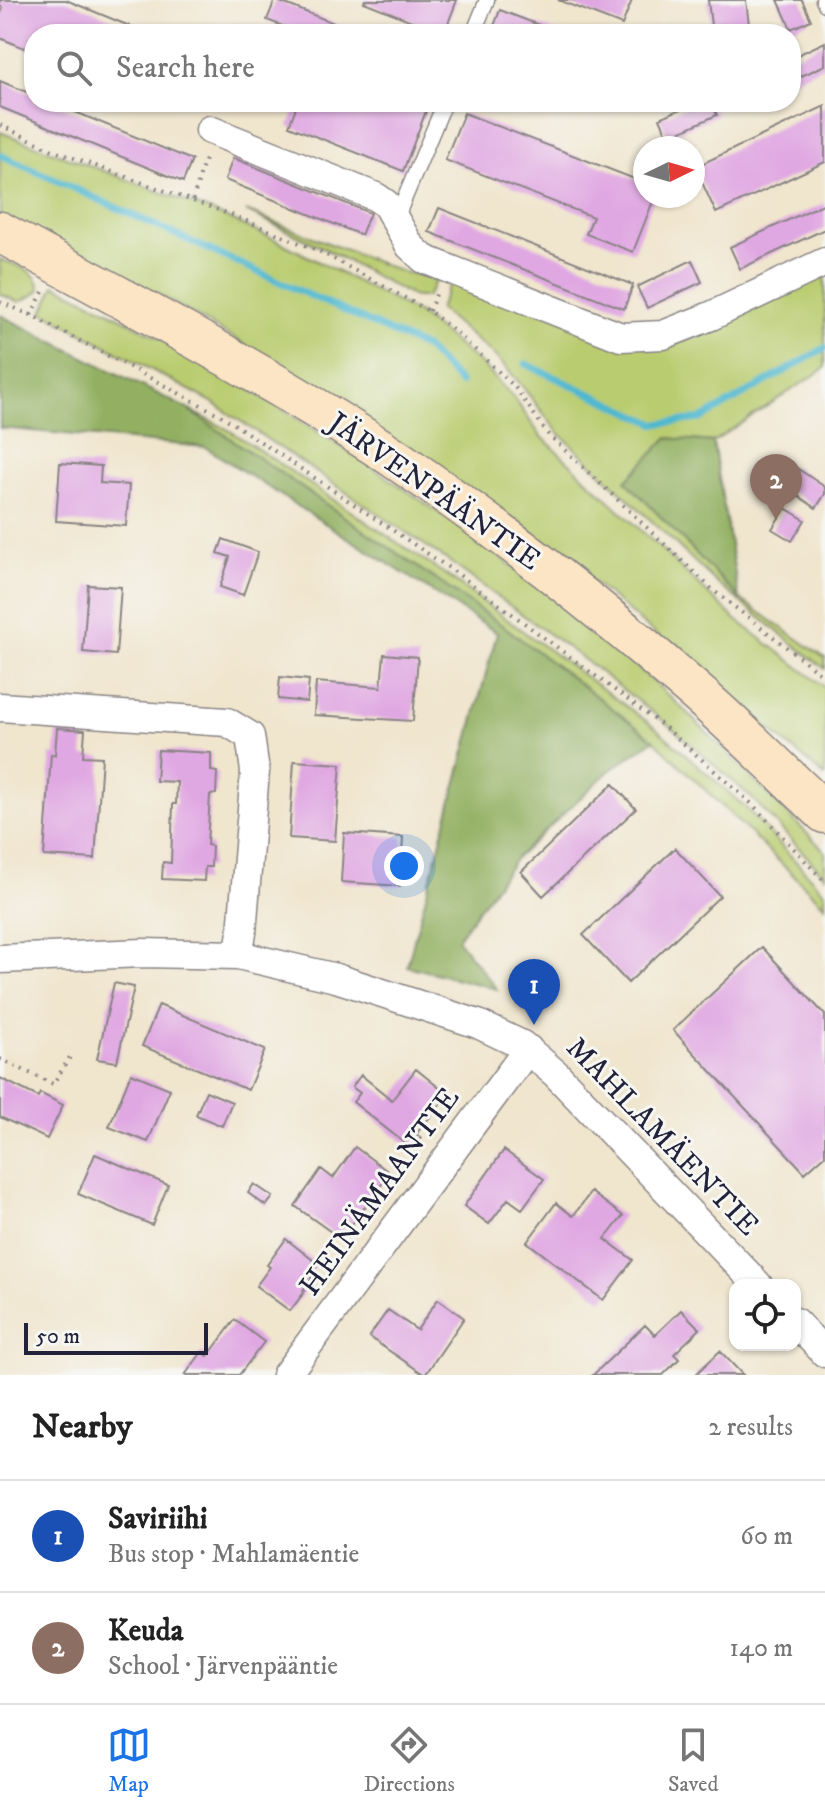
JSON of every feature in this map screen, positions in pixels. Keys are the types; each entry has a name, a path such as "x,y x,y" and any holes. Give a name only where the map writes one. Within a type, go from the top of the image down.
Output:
{"main road":[{"name":"JÄRVENPÄÄNTIE","path":"0,232 275,384 389,455 483,521 698,694 825,813"}],"street":[{"path":"212,132 376,197 386,204 401,233 424,259 621,337 663,335 825,262"},
{"path":"0,707 227,722 250,736 255,771 238,955"},
{"name":"MAHLAMÄENTIE","path":"0,959 143,953 238,955 336,978 478,1024 528,1049 593,1110 752,1279"},
{"name":"HEINÄMAANTIE","path":"286,1375 528,1049"},
{"path":"801,1328 825,1353"}],"lane":[{"path":"477,24 487,0"},
{"path":"396,219 441,112"}],"path":[{"path":"0,125 57,152 319,251 429,311 514,386 548,434 714,591 825,677"},
{"path":"192,201 212,132"},
{"path":"0,302 31,315 222,416 458,574 666,728 752,804 825,882"},
{"path":"0,1059 53,1084 70,1057"}],"green space":[{"path":"0,132 211,211 276,240 418,313 482,365 513,397 540,435 735,619 825,687 825,776 592,581 249,347 121,273 0,215"},
{"path":"246,211 402,272 437,278 427,297 414,297"},
{"path":"0,259 31,273 40,289 19,302 0,294"},
{"path":"825,275 825,368 713,442 667,438 626,481 739,598 825,658 825,669 719,585 558,432 496,357 439,309 450,283 657,349 694,338"},
{"path":"55,285 147,331 280,408 409,492 516,569 619,651 702,727 825,851 825,876 752,798 670,726 450,562 212,402 43,312"},
{"path":"0,315 186,408 506,628 654,740 609,771 516,858 457,939 497,989 407,966 497,633 205,447 0,428"},
{"path":"186,408 229,430 446,575 656,728 747,809 825,893 825,906 655,741 506,628"},
{"path":"667,438 713,442 739,598 626,481"}],"building":[{"path":"0,0 66,0 125,24 24,24 24,48 0,38 3,8"},
{"path":"275,0 336,24 277,24 267,20"},
{"path":"457,0 448,24 419,24 364,2"},
{"path":"558,0 632,0 622,24"},
{"path":"708,0 746,0 749,24 711,24"},
{"path":"778,0 802,0 811,20 801,24 789,24"},
{"path":"500,10 536,24 495,24"},
{"path":"825,42 825,65 801,76 801,53"},
{"path":"0,81 24,91 24,112 75,112 192,160 183,182 0,107"},
{"path":"825,106 825,162 716,213 705,189 705,162"},
{"path":"294,112 426,112 403,171 289,126"},
{"path":"674,112 716,112 717,115 668,136 660,118"},
{"path":"464,113 633,178 633,208 650,208 633,252 586,234 593,217 445,160"},
{"path":"233,158 370,213 361,235 225,180"},
{"path":"825,203 825,229 740,269 730,247"},
{"path":"439,208 633,285 624,309 429,232"},
{"path":"692,260 702,282 647,308 637,287"},
{"path":"60,463 101,466 100,483 129,485 126,526 56,521"},
{"path":"794,466 825,487 825,494 816,508 782,485"},
{"path":"785,508 805,520 792,541 772,529"},
{"path":"223,539 258,552 243,595 220,587 230,557 218,553"},
{"path":"88,585 121,587 116,655 83,652"},
{"path":"384,654 418,657 413,721 314,715 316,682 381,687"},
{"path":"280,677 309,680 307,702 278,699"},
{"path":"57,728 85,730 83,756 102,757 95,859 44,856 51,754 55,755"},
{"path":"158,750 211,753 211,771 217,772 216,794 210,795 207,845 212,846 211,867 205,867 204,881 162,879 163,862 171,863 177,782 156,781"},
{"path":"294,761 341,764 335,841 289,838"},
{"path":"613,784 636,809 543,896 521,872"},
{"path":"344,833 403,837 400,886 341,882"},
{"path":"675,848 720,896 628,983 583,935"},
{"path":"762,947 825,1015 825,1155 805,1173 673,1030"},
{"path":"114,983 134,987 117,1062 97,1059"},
{"path":"159,1005 265,1050 248,1090 142,1046"},
{"path":"416,1069 448,1095 416,1134 421,1138 412,1149 353,1102 360,1093 352,1087 361,1075 392,1100"},
{"path":"131,1073 170,1089 148,1142 109,1127"},
{"path":"0,1078 38,1097 40,1093 63,1105 47,1139 0,1117"},
{"path":"206,1091 232,1102 222,1126 196,1115"},
{"path":"355,1147 390,1173 341,1239 295,1206 321,1169 333,1178"},
{"path":"504,1150 544,1179 522,1209 508,1199 489,1224 464,1206"},
{"path":"95,1154 168,1185 152,1225 78,1194"},
{"path":"254,1184 273,1197 266,1206 248,1193"},
{"path":"591,1192 623,1216 605,1239 633,1260 603,1300 527,1242 556,1203 573,1216"},
{"path":"286,1239 318,1264 309,1275 312,1278 305,1291 290,1311 256,1286"},
{"path":"438,1299 464,1318 425,1375 369,1337 388,1310 417,1330"},
{"path":"681,1310 700,1329 674,1354 679,1359 663,1375 593,1375 645,1325 655,1335"},
{"path":"235,1320 264,1342 239,1375 185,1375 202,1352 208,1356"},
{"path":"720,1351 743,1375 695,1375"}],"waterway":[{"path":"0,155 426,348 460,383"},
{"path":"526,364 656,424 701,419 825,348"}],"place":[{"name":"Keuda","path":"776,520"},
{"name":"Saviriihi","path":"534,1025"}]}
